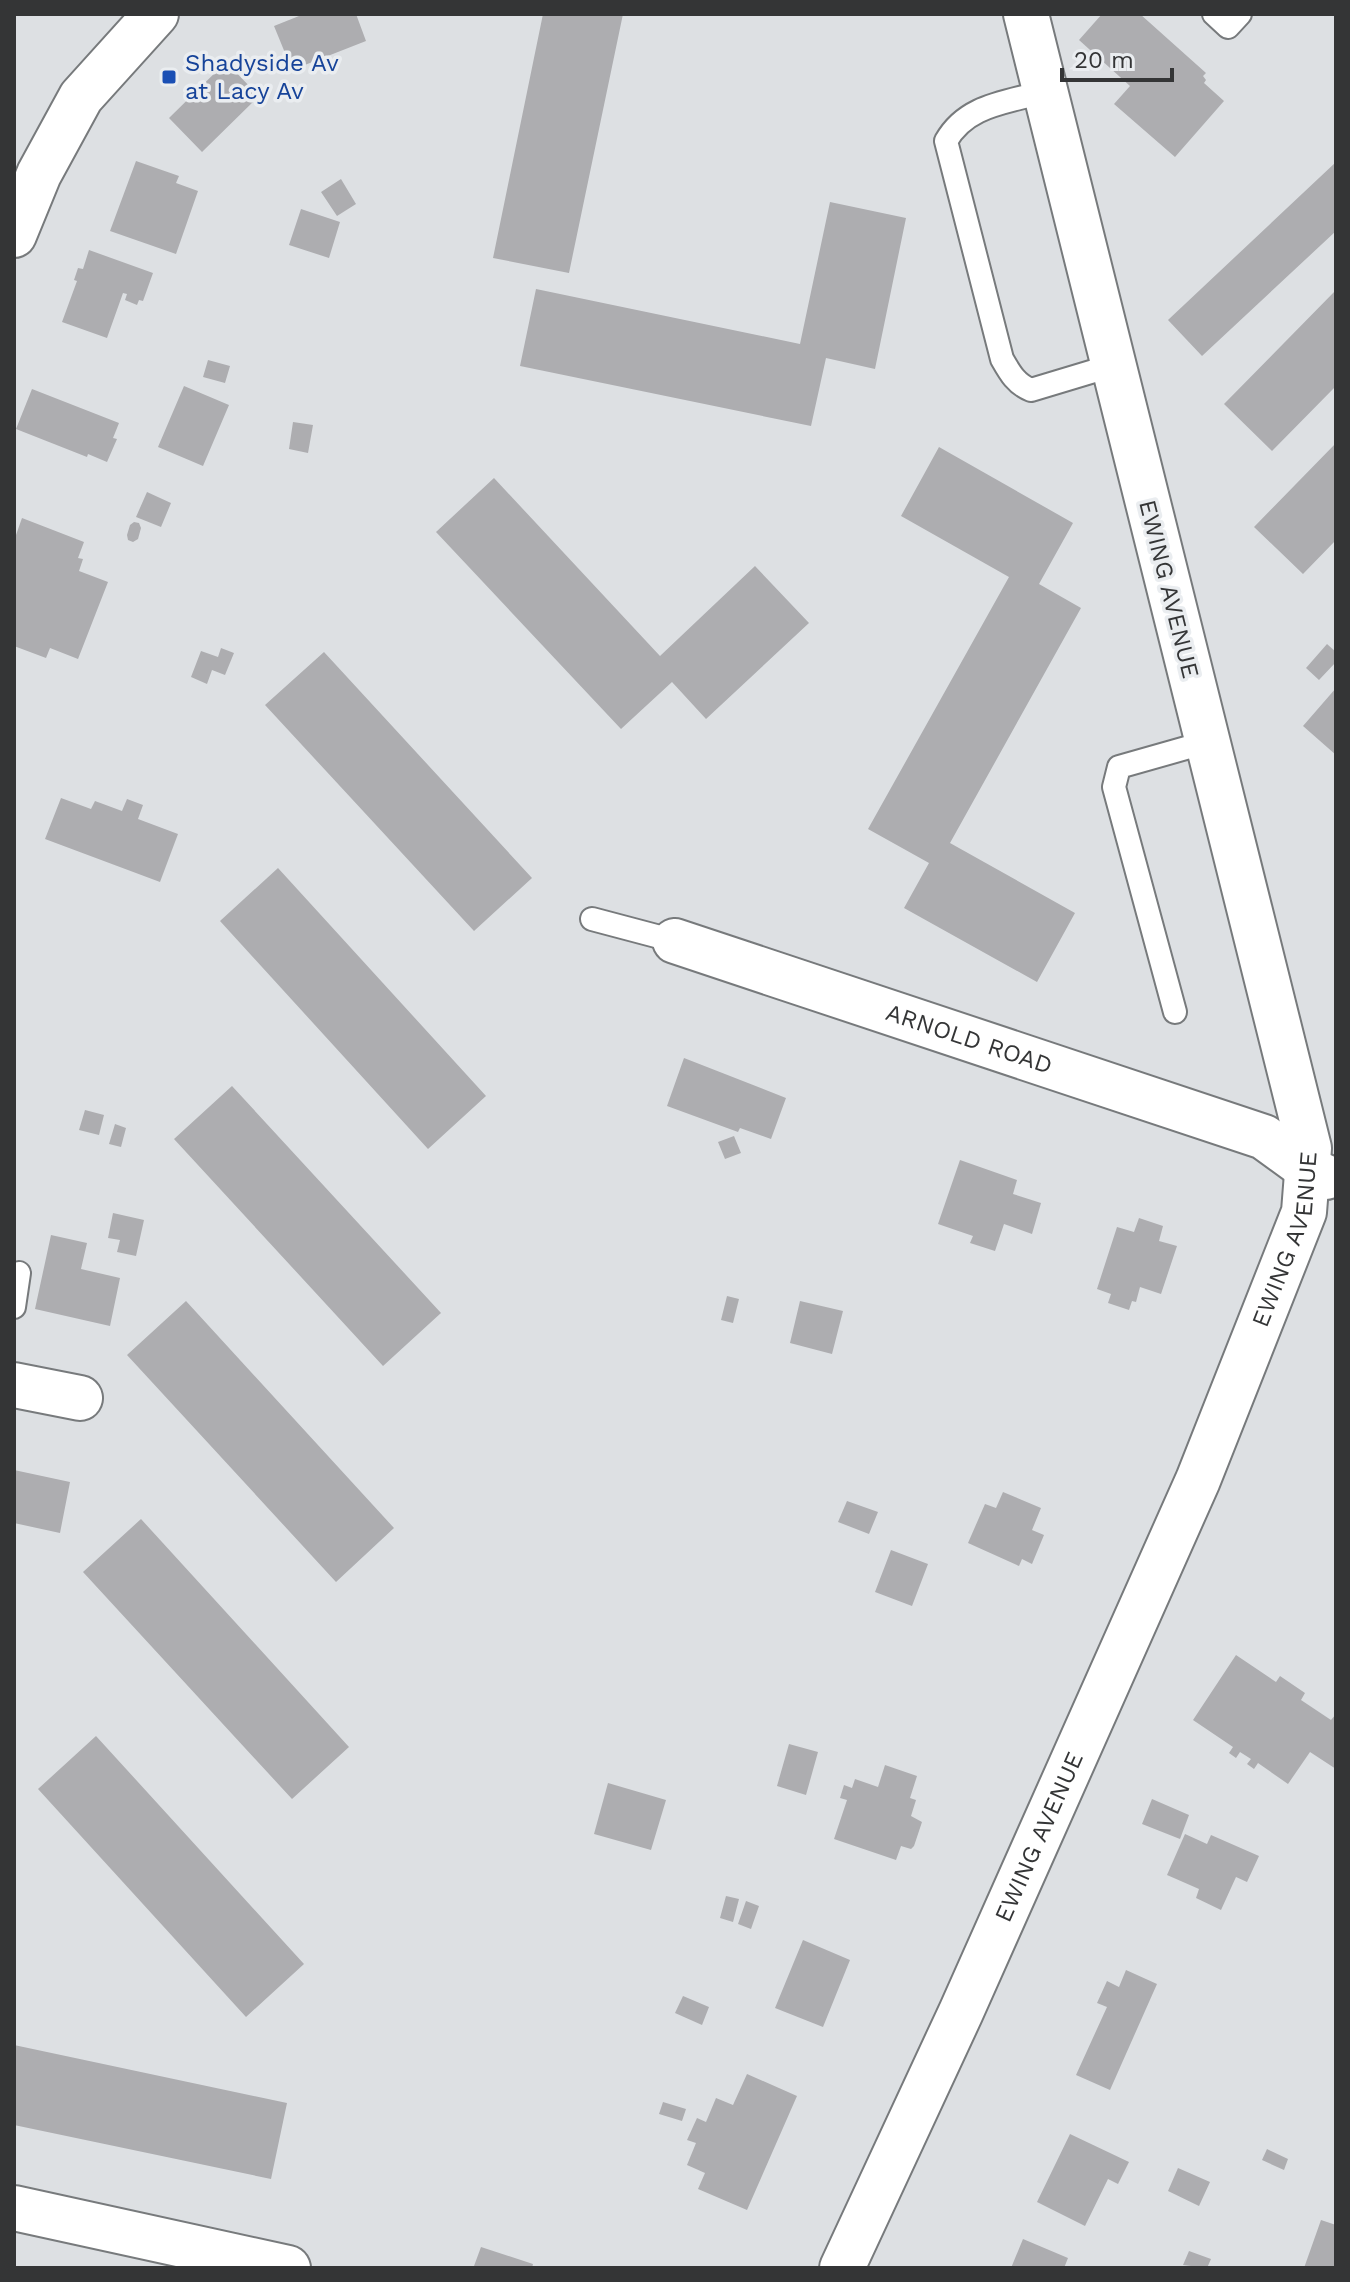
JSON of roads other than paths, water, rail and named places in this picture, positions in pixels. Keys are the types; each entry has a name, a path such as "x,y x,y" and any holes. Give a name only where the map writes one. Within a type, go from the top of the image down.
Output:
{"street":[{"path":"14,235 39,174 81,97 156,14"},
{"name":"EWING AVENUE","path":"842,2268 961,2012 1198,1480 1304,1212 1322,1175 1309,1148 1026,14"},
{"name":"ARNOLD ROAD","path":"675,941 1264,1137 1322,1175"},
{"path":"14,1385 80,1398"},
{"path":"14,2208 288,2268"}],"lane":[{"path":"1214,14 1228,27 1240,14"},
{"path":"1046,91 970,113 955,126 946,141 1002,359 1010,373 1019,385 1031,390 1114,365"},
{"path":"1175,1012 1114,787 1119,767 1207,742"},
{"name":"ARNOLD ROAD","path":"592,919 675,941"},
{"path":"14,1307 19,1273"}],"place":[{"name":"Shadyside Av at Lacy Av","path":"169,77"}]}
